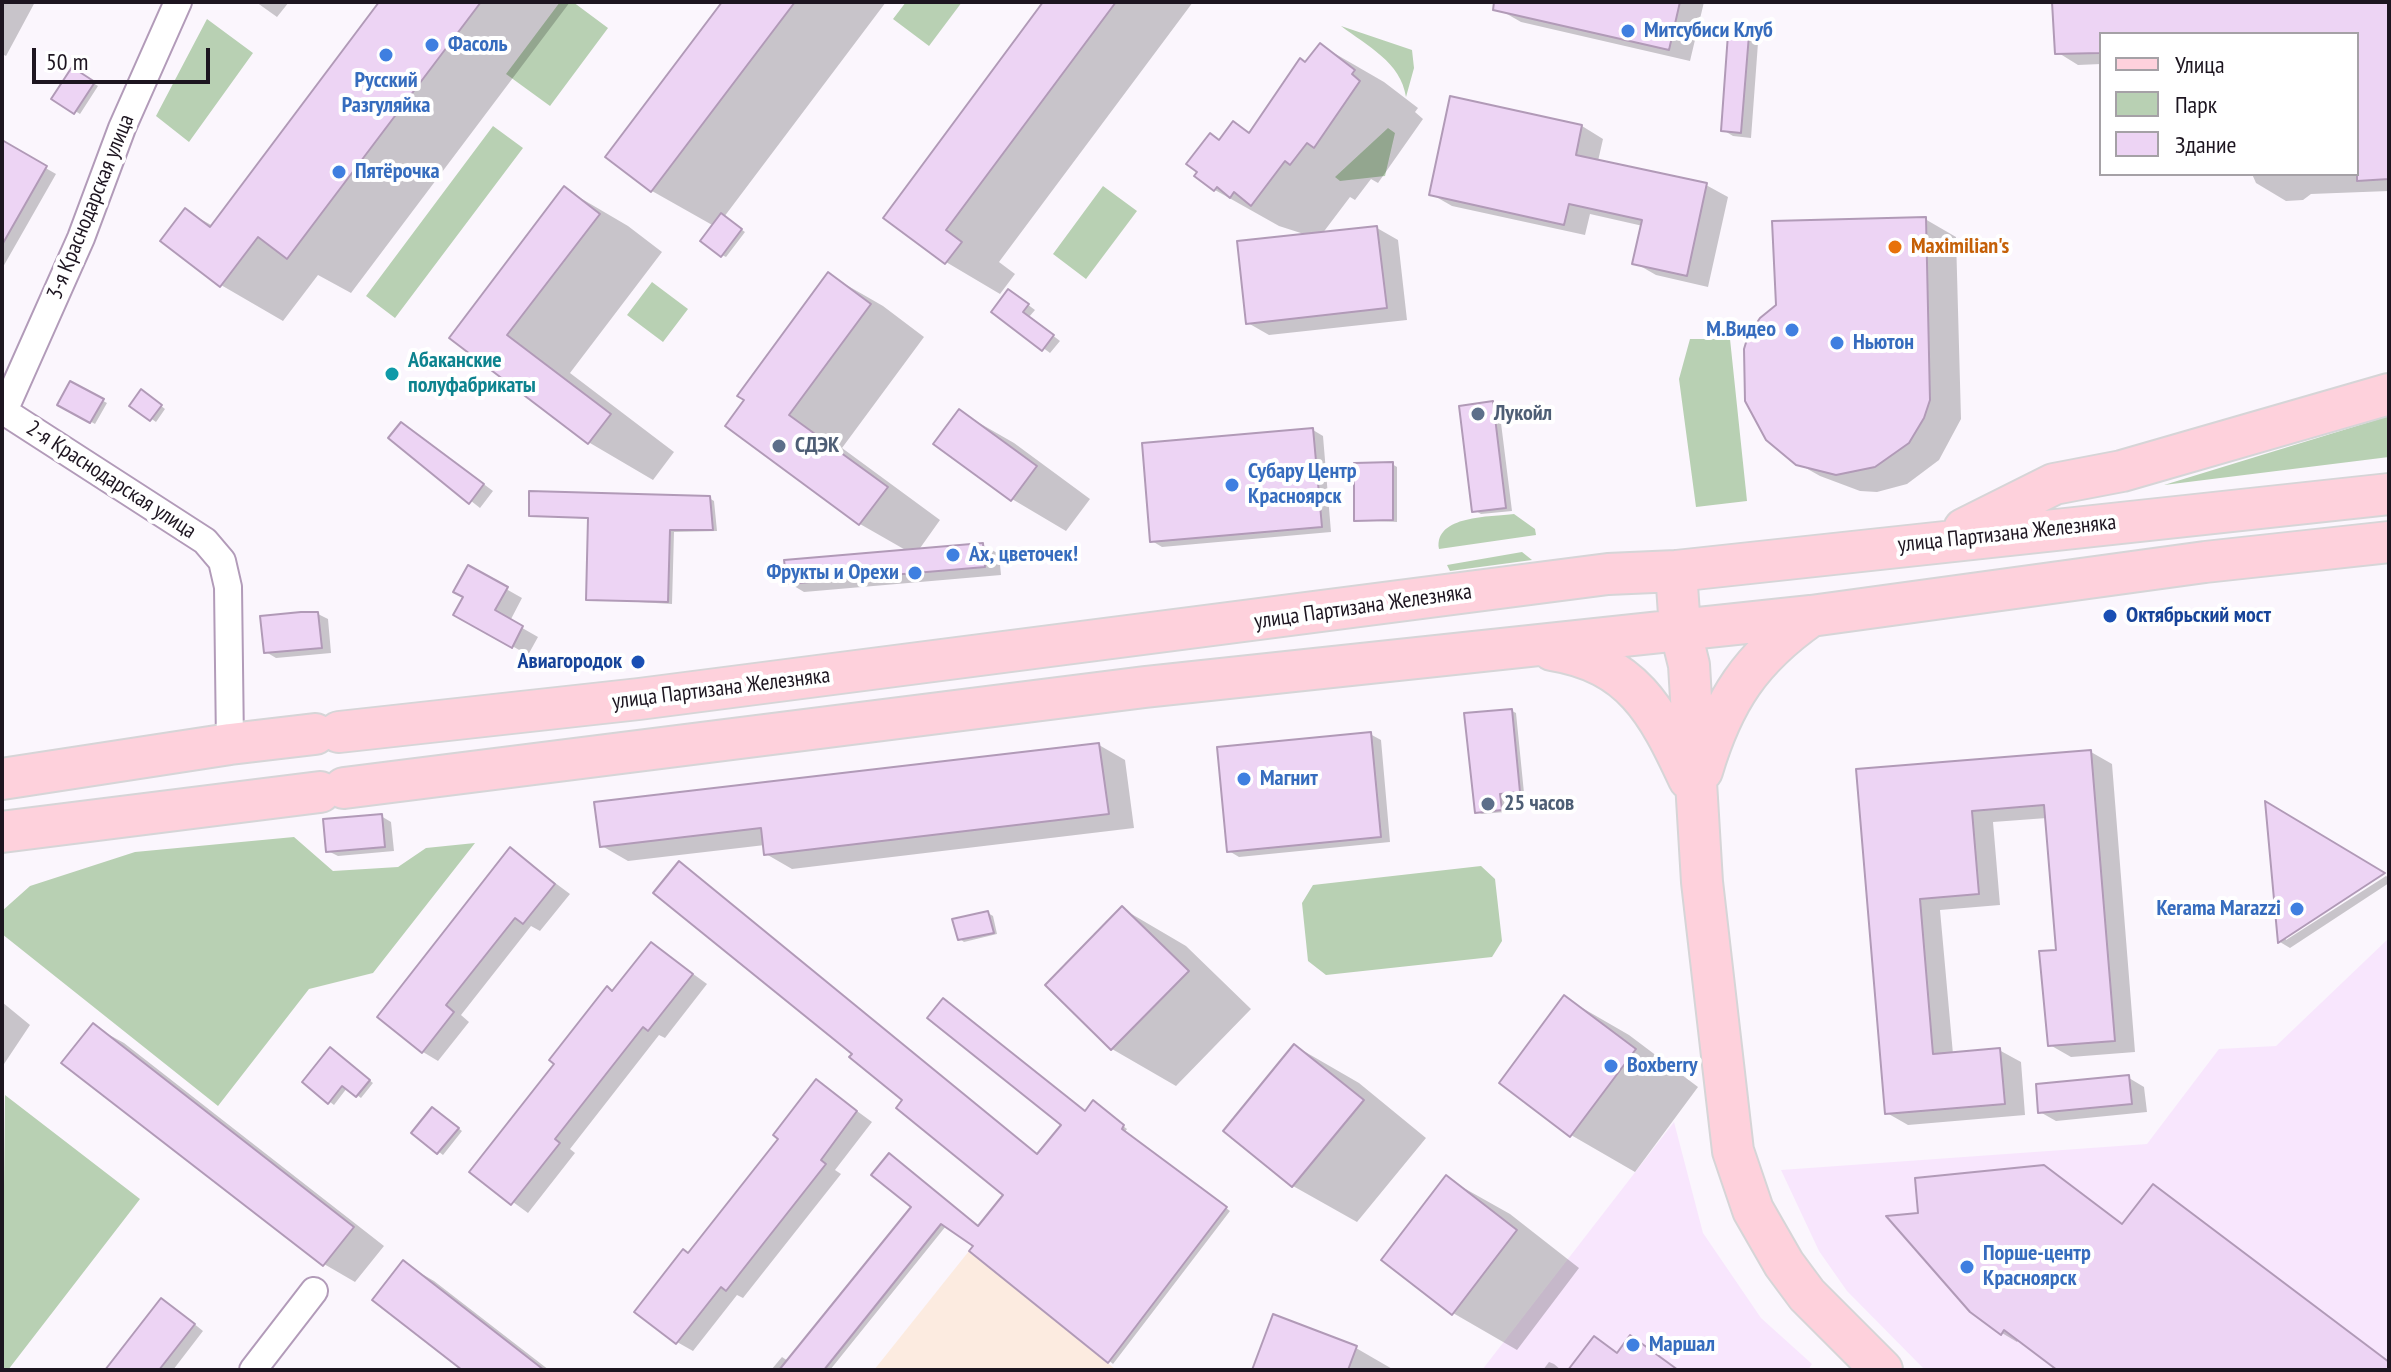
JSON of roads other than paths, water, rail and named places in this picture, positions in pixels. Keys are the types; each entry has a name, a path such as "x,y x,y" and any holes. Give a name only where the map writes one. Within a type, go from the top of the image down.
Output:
{"main road":[{"path":"1940,541 2054,484 2122,471 2389,394"},
{"name":"улица Партизана Железняка","path":"2,779 230,744 639,699 1608,574 1676,571 2389,494"},
{"path":"2,832 1145,687 1811,616 2205,562 2389,542"},
{"path":"1676,571 1680,629 1689,665 1696,794 1717,1032 1733,1151 1753,1210 1784,1264 1807,1295 1882,1370"},
{"path":"1696,794 1716,724 1742,681 1776,640 1811,616"},
{"path":"1525,645 1581,654 1617,671 1659,719 1696,794"}],"street":[{"name":"3-я Краснодарская улица","path":"3,410 178,2"},
{"name":"2-я Краснодарская улица","path":"3,410 205,541 222,561 228,587 230,744"},
{"path":"253,1370 314,1291"}],"place":[{"name":"Митсубиси Клуб","path":"1628,31"},
{"name":"Фасоль","path":"432,45"},
{"name":"Русский Разгуляйка","path":"386,55"},
{"name":"Пятёрочка","path":"339,172"},
{"name":"Maximilian's","path":"1895,247"},
{"name":"М.Видео","path":"1792,330"},
{"name":"Ньютон","path":"1837,343"},
{"name":"Абаканские полуфабрикаты","path":"392,374"},
{"name":"Лукойл","path":"1478,414"},
{"name":"СДЭК","path":"779,446"},
{"name":"Субару Центр Красноярск","path":"1232,485"},
{"name":"Ах, цветочек!","path":"953,555"},
{"name":"Фрукты и Орехи","path":"915,573"},
{"name":"Октябрьский мост","path":"2110,616"},
{"name":"Авиагородок","path":"638,662"},
{"name":"Магнит","path":"1244,779"},
{"name":"25 часов","path":"1488,804"},
{"name":"Kerama Marazzi","path":"2297,909"},
{"name":"Boxberry","path":"1611,1066"},
{"name":"Порше-центр Красноярск","path":"1967,1267"},
{"name":"Маршал","path":"1633,1345"}]}
